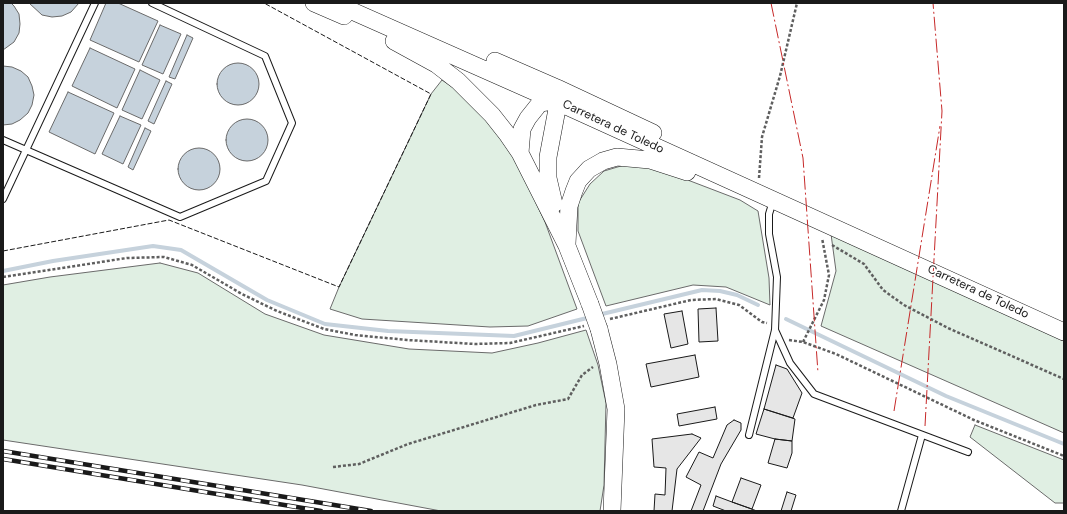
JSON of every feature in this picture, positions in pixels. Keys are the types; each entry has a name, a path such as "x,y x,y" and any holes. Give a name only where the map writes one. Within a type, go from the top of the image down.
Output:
{"street":[{"path":"314,3 370,29 436,64 458,80 492,115 520,153 567,246"},
{"name":"Carretera de Toledo","path":"334,3 766,193 1064,332"},
{"name":"Carretera de Toledo","path":"354,3 557,88 662,137 822,222 891,252"},
{"path":"456,45 498,69 541,88 553,100 557,109 548,156 550,193 567,246 599,325 608,364 616,409 612,511"},
{"path":"520,153 522,129 528,118 540,103 553,100 571,101 618,122 662,137"},
{"path":"567,246 569,206 578,181 589,169 603,161 617,158 650,160 677,168 737,192 766,193"}],"lane":[{"path":"3,199 95,3"},
{"path":"3,140 180,217 266,180 292,123 265,56 152,3"},
{"path":"749,435 774,327 777,277 769,234 769,214 766,193"},
{"path":"774,327 790,363 814,394 968,452"},
{"path":"901,511 922,435"}],"path":[{"path":"766,193 762,137 780,76 797,3"},
{"path":"803,342 824,300 829,275 822,240 822,222"},
{"path":"822,240 864,264 883,290 904,305 948,328 1064,378"},
{"path":"3,277 128,258 164,257 192,265 242,294 277,311 324,328 355,335 407,340 475,344 510,343 599,325 692,300 716,299 739,305 762,322 774,327"},
{"path":"779,340 803,342 836,354 974,420 1064,456"},
{"path":"333,467 360,464 415,442 536,405 568,399 582,375 598,365 608,364"}],"green space":[{"path":"442,80 473,102 512,151 545,222 577,309 528,326 490,327 362,319 330,309 339,287 431,94"},
{"path":"631,163 672,174 740,200 758,211 769,278 770,305 726,287 693,285 606,306 578,231 578,203 590,184 604,171"},
{"path":"831,234 1064,339 1064,433 821,326 836,271"},
{"path":"160,263 198,273 265,314 324,335 409,349 492,353 538,343 586,330 598,365 606,403 604,485 600,511 441,511 302,485 3,440 3,285 50,277"},
{"path":"975,425 1064,460 1064,503 1055,503 970,437"}],"shaded area":[{"path":"3,3 11,3 14,6 19,14 20,24 19,33 14,42 3,50"},
{"path":"29,3 79,3 71,12 62,16 52,17 42,15"},
{"path":"106,3 118,3 158,21 139,62 90,40"},
{"path":"160,25 181,34 163,74 142,65"},
{"path":"187,35 193,38 175,79 169,77"},
{"path":"90,48 135,69 117,108 72,86"},
{"path":"234,63 242,63 253,69 259,80 259,88 253,99 242,105 234,105 223,99 217,88 217,80 223,69"},
{"path":"3,66 12,67 21,71 28,77 34,95 32,105 28,113 20,120 12,124 3,125"},
{"path":"140,70 160,80 142,119 122,110"},
{"path":"166,81 172,84 154,124 148,121"},
{"path":"68,92 114,113 95,154 49,132"},
{"path":"120,116 141,125 123,164 102,154"},
{"path":"243,119 251,119 262,125 268,136 268,144 262,155 251,161 243,161 232,155 226,144 226,136 232,125"},
{"path":"145,128 151,131 133,170 128,167"},
{"path":"195,148 203,148 214,154 220,165 220,173 214,184 203,190 195,190 184,184 178,173 178,165 184,154"}],"building":[{"path":"716,308 718,341 699,342 698,309"},
{"path":"682,311 688,344 671,348 664,314"},
{"path":"695,355 699,377 651,387 646,364"},
{"path":"776,365 787,369 802,393 793,418 764,409"},
{"path":"715,407 717,419 679,426 677,414"},
{"path":"764,409 795,419 792,441 775,439 756,434"},
{"path":"734,420 741,423 741,430 721,464 703,511 691,511 701,485 686,477 699,452 713,458 727,425"},
{"path":"692,434 701,438 677,469 672,511 654,511 655,494 665,495 666,468 654,467 652,439"},
{"path":"775,439 792,441 792,453 787,468 768,463"},
{"path":"741,478 761,485 752,509 732,502"},
{"path":"787,492 796,495 791,511 781,511"},
{"path":"716,496 757,511 726,511 713,506"}],"waterway":[{"path":"3,271 53,261 153,246 181,250 267,300 325,324 388,331 514,336 591,317"},
{"path":"598,315 702,290 720,291 737,295 758,305"},
{"path":"786,319 946,396 1064,444"}],"railway":[{"path":"3,451 371,511"},
{"path":"3,459 321,511"}],"fence":[{"path":"3,251 169,220 339,287 431,94 264,3"}],"power":[{"path":"771,3 803,158 818,373"},
{"path":"925,426 942,111 933,3"},
{"path":"894,411 940,126"}]}
